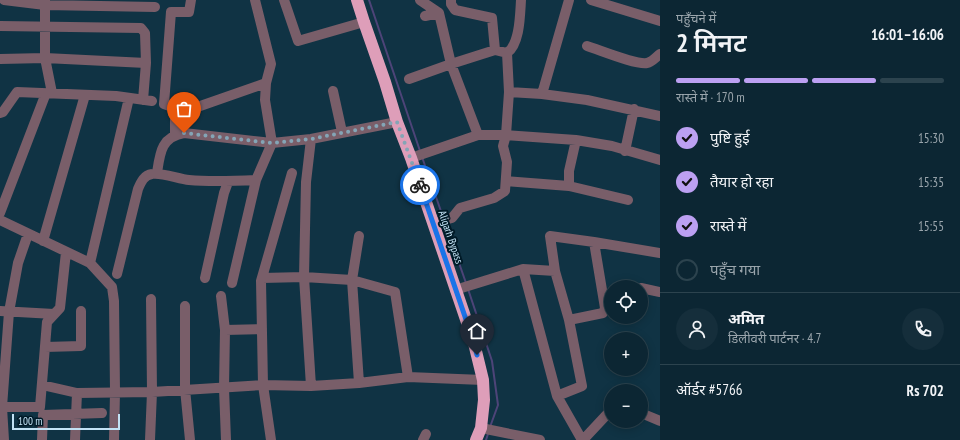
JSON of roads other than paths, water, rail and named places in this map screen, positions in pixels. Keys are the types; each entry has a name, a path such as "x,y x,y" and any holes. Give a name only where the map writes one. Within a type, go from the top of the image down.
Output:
{"highway":[{"name":"Aligarh Bypass","path":"357,0 397,122 417,156 435,223 462,288 483,380 484,400 489,432 476,440"}],"street":[{"path":"4,0 155,7"},
{"path":"191,0 189,12 171,12 164,104 186,111 266,83"},
{"path":"232,283 256,180 272,143 265,100 266,83 271,58 255,0"},
{"path":"284,0 298,41 364,22"},
{"path":"420,0 439,13 451,64 478,135"},
{"path":"451,0 451,4 455,10 492,18 495,50"},
{"path":"507,53 514,45 518,30 521,0"},
{"path":"542,94 569,0"},
{"path":"591,0 660,21"},
{"path":"0,213 49,93 45,58 45,3"},
{"path":"425,16 439,13"},
{"path":"0,26 141,28 145,32 148,100 116,96 17,92 3,112 0,113"},
{"path":"587,46 645,63 652,61 660,54"},
{"path":"409,79 495,50 507,53"},
{"path":"435,223 452,218 460,208 494,198 505,191 507,162 503,146 506,135 509,92 507,53"},
{"path":"0,59 45,58 146,63"},
{"path":"332,91 342,132"},
{"path":"509,92 542,94 587,100 634,109 660,116"},
{"path":"43,241 85,95"},
{"path":"90,263 129,98"},
{"path":"175,108 175,134"},
{"path":"625,151 634,109"},
{"path":"157,174 159,157 164,144 175,134 184,133 272,143 311,139 397,122"},
{"path":"417,156 478,135 506,135 576,140 612,146 660,160"},
{"path":"311,139 306,182 304,277 311,386"},
{"path":"569,186 569,170 576,140"},
{"path":"271,440 263,385 262,278 292,173"},
{"path":"117,274 138,189 145,177 151,174 157,174 188,180 228,182 256,180"},
{"path":"506,181 569,186 628,200"},
{"path":"205,278 224,193 228,182"},
{"path":"0,220 90,263 112,287 114,301 114,440"},
{"path":"4,440 1,407 4,311 28,234"},
{"path":"359,236 352,280 359,383"},
{"path":"556,396 582,386 569,320 555,271 550,236 659,251"},
{"path":"569,320 603,313 605,308 594,242"},
{"path":"42,440 42,385 45,347 49,317 60,308 66,252"},
{"path":"462,288 524,270 555,271"},
{"path":"524,270 556,396 583,440 604,418"},
{"path":"262,278 304,277 352,280 395,292 408,378"},
{"path":"648,289 660,292"},
{"path":"221,296 225,330 224,388 226,440"},
{"path":"150,440 152,392 151,299"},
{"path":"185,306 185,389 190,440"},
{"path":"4,311 49,317"},
{"path":"45,347 81,346 82,311"},
{"path":"225,330 262,329"},
{"path":"42,385 77,394 152,392 263,385 311,386 408,378 483,380"},
{"path":"75,440 77,394"},
{"path":"1,407 76,415 102,413"},
{"path":"648,416 660,421"},
{"path":"489,432 537,440"}],"waterway":[{"path":"369,0 420,151"},
{"path":"422,157 443,217"},
{"path":"445,223 466,283"},
{"path":"468,289 492,361 498,405 490,427"},
{"path":"486,440 488,434"}]}
